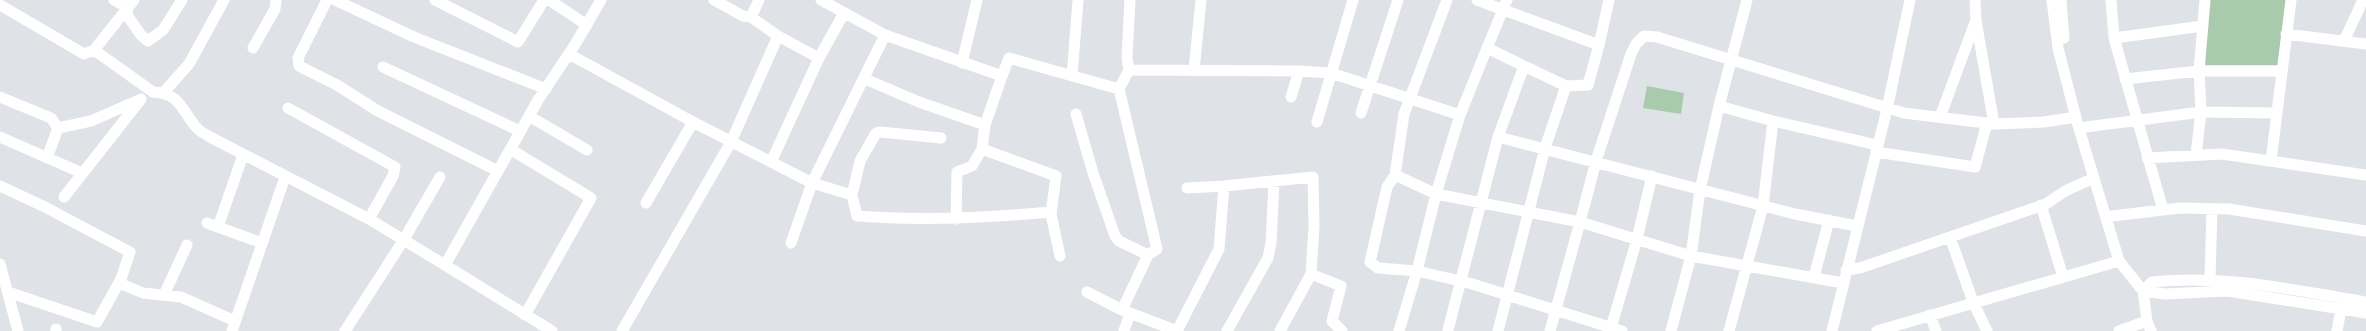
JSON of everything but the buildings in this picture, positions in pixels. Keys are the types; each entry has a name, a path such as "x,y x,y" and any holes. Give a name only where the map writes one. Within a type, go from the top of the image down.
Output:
{"street":[{"path":"114,0 131,4"},
{"path":"131,4 127,15 141,35 148,41 163,30 182,0"},
{"path":"58,128 91,121 158,92 189,64 224,0"},
{"path":"254,48 275,9 276,0"},
{"path":"327,0 298,58 299,66 337,85 378,111 498,171"},
{"path":"335,0 414,37 546,89"},
{"path":"435,0 518,42 544,0"},
{"path":"549,0 586,25"},
{"path":"445,265 520,131 601,0"},
{"path":"714,0 743,16 751,17 778,36 819,58"},
{"path":"751,17 759,0"},
{"path":"821,0 884,35 1002,76"},
{"path":"1072,76 1078,0"},
{"path":"1124,331 1126,312 1148,255 1157,249 1119,89 1129,70 1127,57 1130,0"},
{"path":"1194,70 1201,0"},
{"path":"1317,122 1353,0"},
{"path":"1361,113 1398,0"},
{"path":"1447,0 1404,114 1395,175 1387,187 1370,262 1378,268 1417,271 1460,281 1622,331"},
{"path":"1477,0 1506,4 1600,45"},
{"path":"1487,48 1566,86 1588,85 1600,45 1609,0"},
{"path":"1671,331 1691,256 1700,190 1719,106 1747,0"},
{"path":"1832,331 1887,109 1910,0"},
{"path":"1719,106 1877,148 1975,167 1991,124 1976,20 1975,0"},
{"path":"2052,0 2058,48 2094,178 2121,263 2143,291 2149,326 2119,331"},
{"path":"2060,0 2065,48 2122,252 2121,263"},
{"path":"2111,0 2114,38 2163,210"},
{"path":"2196,155 2201,112 2199,71 2205,0"},
{"path":"2271,161 2291,0"},
{"path":"2344,41 2363,0"},
{"path":"962,63 973,1"},
{"path":"0,5 84,54 94,50 131,4"},
{"path":"1399,331 1417,271 1436,194 1460,115 1506,4"},
{"path":"771,162 819,58 844,13"},
{"path":"1940,117 1976,20"},
{"path":"2114,38 2203,26"},
{"path":"2286,34 2366,44"},
{"path":"791,243 812,183 846,112 865,79 884,35"},
{"path":"622,331 731,142 778,36"},
{"path":"1550,331 1596,161 1631,54 1636,44 1644,36 1657,38 1731,60 1887,109 1991,124 2044,122 2076,117"},
{"path":"94,50 158,92 183,106 197,129 285,177 291,178 369,219 552,331"},
{"path":"569,54 693,122 812,183 852,195"},
{"path":"956,219 957,172 972,166 982,149 985,125 1009,58 1119,89"},
{"path":"1448,330 1480,201 1498,137 1524,66"},
{"path":"383,68 520,131"},
{"path":"1129,70 1299,71 1331,73 1460,115"},
{"path":"1291,97 1299,71"},
{"path":"2125,79 2199,71 2282,71"},
{"path":"865,79 919,102 985,125"},
{"path":"1498,331 1545,148 1566,86"},
{"path":"0,97 51,118 58,128"},
{"path":"64,197 141,99"},
{"path":"288,108 395,167 393,176 369,219"},
{"path":"2086,127 2136,119 2201,112 2277,113"},
{"path":"1076,114 1093,174 1115,236 1119,241 1148,255"},
{"path":"529,116 587,150"},
{"path":"1729,331 1748,266 1763,206 1773,120"},
{"path":"646,203 693,122"},
{"path":"47,158 58,128"},
{"path":"941,138 880,132 876,133 860,161 852,195 857,216 911,220 956,219 1052,212"},
{"path":"0,137 82,173"},
{"path":"1498,137 1596,161 1763,206 1857,226"},
{"path":"510,149 591,198 525,315"},
{"path":"982,149 1056,176 1052,212 1060,256"},
{"path":"2147,158 2222,154 2366,175"},
{"path":"218,227 244,155"},
{"path":"1395,175 1436,194 1480,201 1580,222 1691,256 1843,283"},
{"path":"1611,328 1637,239 1652,176"},
{"path":"119,282 143,293 181,297 234,326 285,177"},
{"path":"345,331 403,241 440,177"},
{"path":"1187,188 1224,186 1313,177 1314,226 1311,274 1280,331"},
{"path":"1846,270 1860,268 2041,205 2065,191 2094,178"},
{"path":"1227,331 1268,258 1271,243 1274,181"},
{"path":"0,186 45,207 130,252 119,282 96,327 8,292"},
{"path":"1087,292 1126,312 1177,331 1219,249 1224,186"},
{"path":"2041,205 2063,277"},
{"path":"2210,279 2212,209"},
{"path":"2112,216 2163,210 2229,209 2366,231"},
{"path":"1814,277 1829,220"},
{"path":"207,223 262,242"},
{"path":"1950,237 1973,302 1987,331"},
{"path":"164,295 187,244"},
{"path":"1877,331 1973,302 2063,277 2121,263"},
{"path":"0,264 18,331"},
{"path":"1311,274 1341,286 1329,326 1342,331"},
{"path":"2143,291 2152,282 2183,279 2210,279 2229,280 2366,302"},
{"path":"2143,291 2165,294 2228,291 2366,313"},
{"path":"2337,331 2341,309"},
{"path":"1930,315 1936,331"}],"green space":[{"path":"2210,0 2287,0 2279,65 2203,65"},
{"path":"1647,86 1684,93 1681,114 1643,108"}]}
